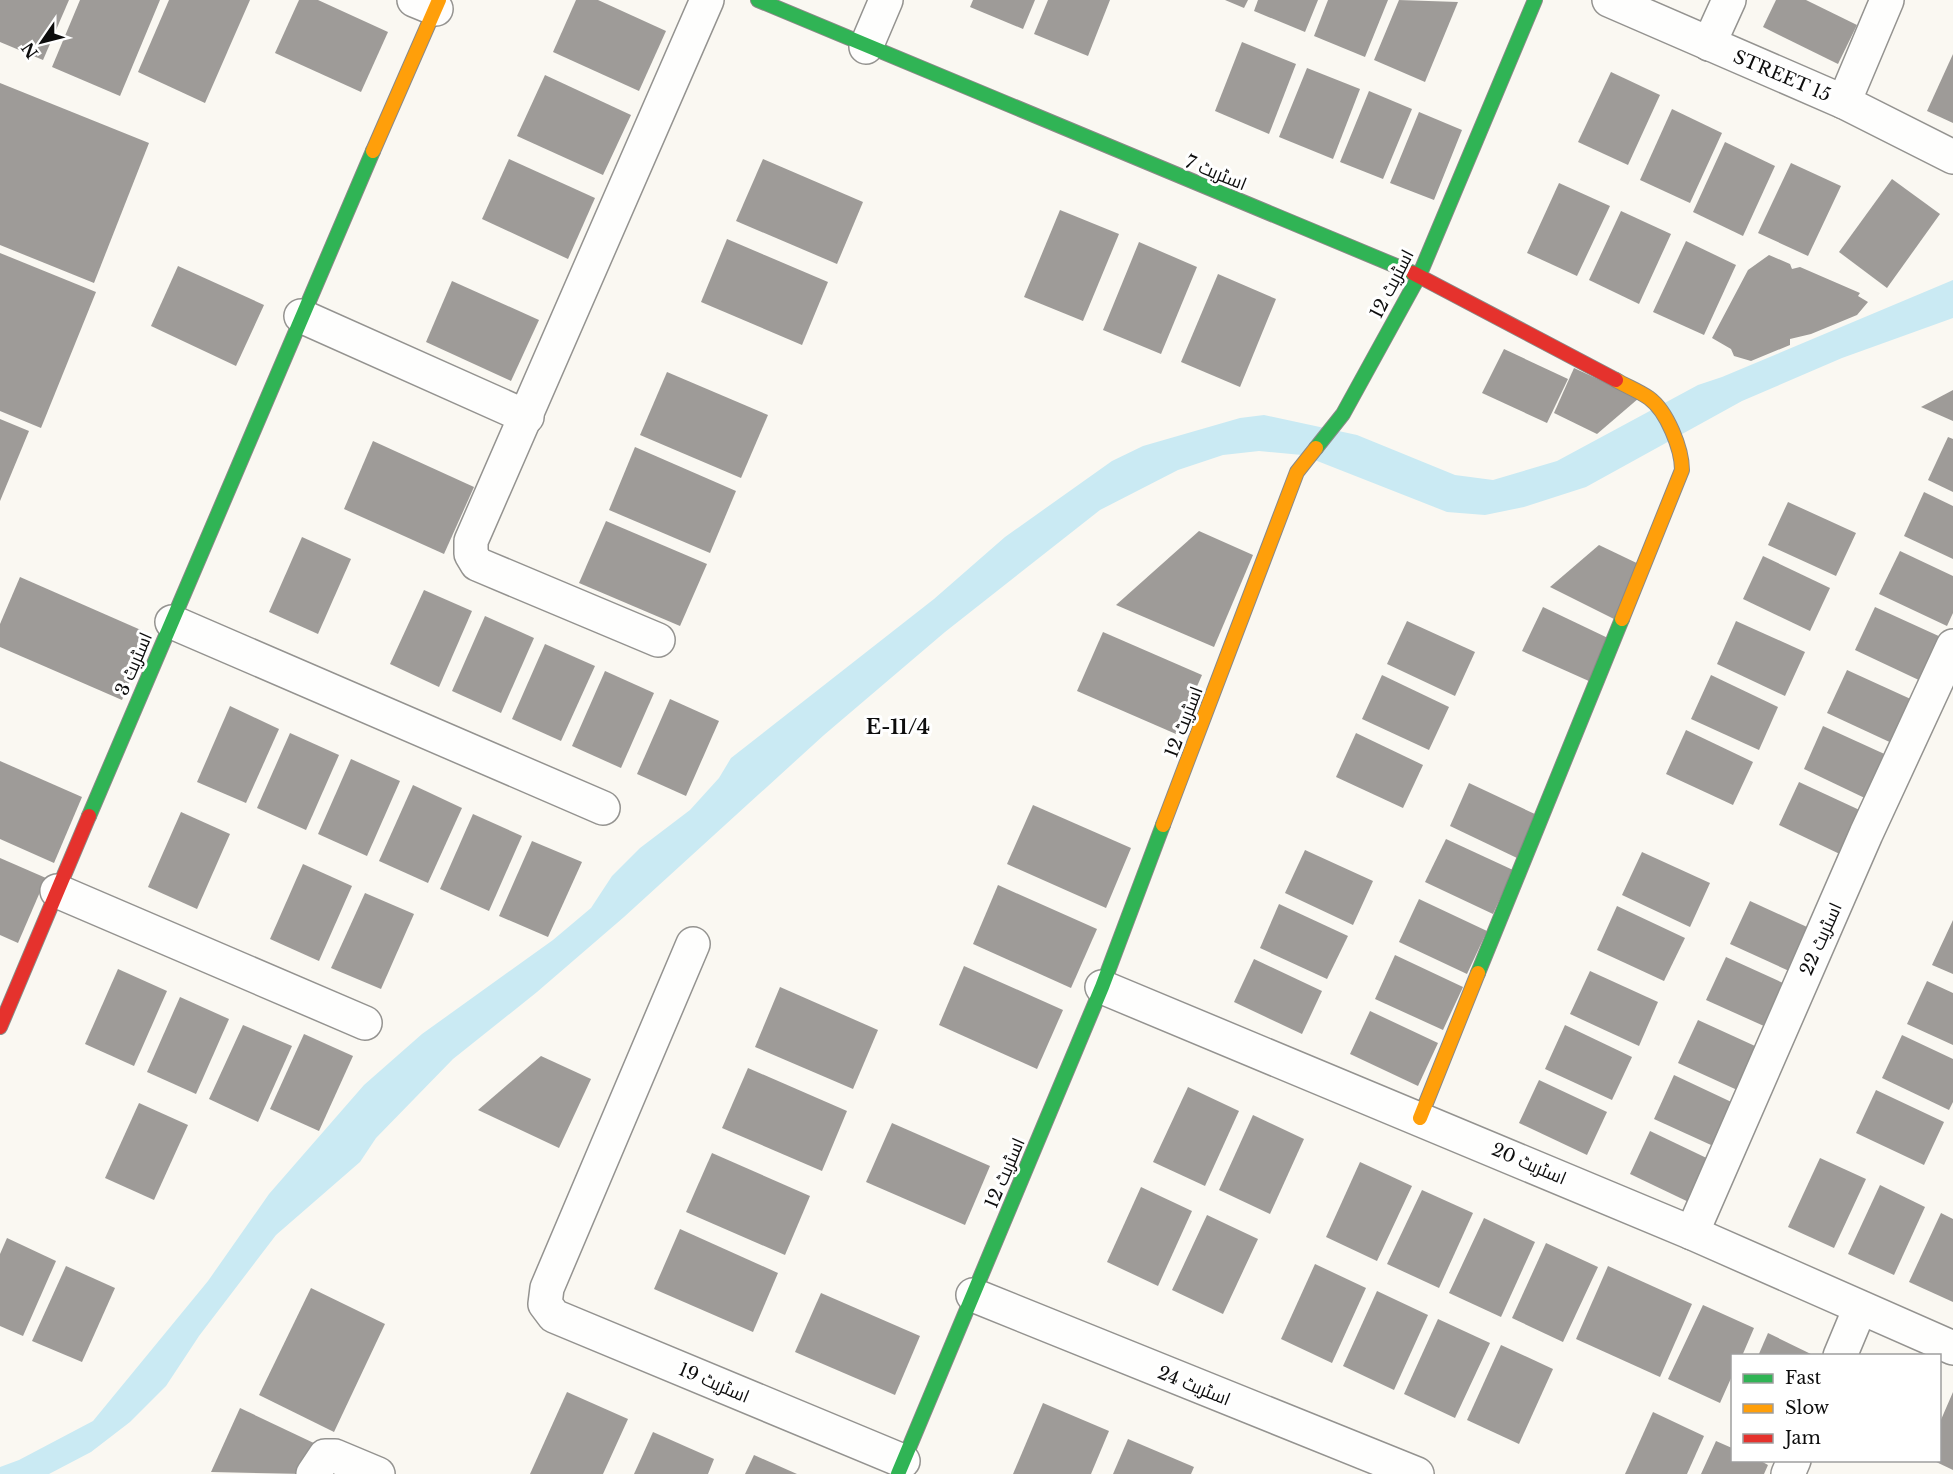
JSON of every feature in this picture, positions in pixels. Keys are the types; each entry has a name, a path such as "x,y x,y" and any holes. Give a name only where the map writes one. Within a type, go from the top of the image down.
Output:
{"street":[{"path":"658,640 477,564 471,554 471,541 707,0"},
{"name":"اسٹریٹ 7","path":"758,0 866,48 1419,276 1652,399 1674,434 1681,454 1682,470 1420,1118"},
{"path":"866,48 886,0"},
{"name":"اسٹریٹ 12","path":"901,1468 1102,987 1298,472 1343,414 1419,276 1536,0"},
{"name":"STREET 15","path":"1609,0 1844,102 1953,157"},
{"path":"1709,44 1729,0"},
{"path":"1844,102 1887,0"},
{"name":"اسٹریٹ 3","path":"0,1027 301,316 430,3"},
{"path":"301,316 527,417"},
{"path":"172,622 603,808"},
{"name":"اسٹریٹ 22","path":"1692,1233 1866,834 1953,646"},
{"path":"57,891 365,1023"},
{"name":"اسٹریٹ 19","path":"693,944 547,1288 545,1304 554,1316 901,1468"},
{"name":"اسٹریٹ 20","path":"1102,987 1692,1233 1953,1348"},
{"name":"اسٹریٹ 24","path":"973,1295 1417,1474"},
{"path":"1841,1354 1860,1308"},
{"path":"313,1474 325,1456 335,1456 378,1474"}],"water":[{"path":"1953,280 1953,318 1842,358 1742,401 1586,487 1524,507 1485,515 1447,512 1302,455 1259,451 1223,455 1178,470 1100,510 945,632 824,735 624,917 537,992 453,1059 376,1138 360,1162 276,1235 199,1336 166,1386 130,1422 91,1452 49,1474 0,1474 0,1467 19,1460 93,1421 208,1281 269,1194 364,1085 422,1034 553,940 591,908 612,876 640,848 690,810 719,778 731,758 934,599 1005,537 1112,461 1143,446 1240,418 1264,415 1357,435 1455,475 1493,480 1557,461 1698,385"}],"building":[{"path":"0,0 69,0 43,60 0,42"},
{"path":"80,0 160,0 120,96 52,67"},
{"path":"169,0 250,0 205,103 138,72"},
{"path":"299,0 318,0 388,32 361,92 275,53"},
{"path":"576,0 598,0 666,31 639,91 553,52"},
{"path":"973,0 1035,0 1023,29 970,7"},
{"path":"1048,0 1110,0 1088,56 1034,34"},
{"path":"1225,0 1248,0 1244,8"},
{"path":"1258,0 1318,0 1305,32 1254,11"},
{"path":"1328,0 1388,0 1365,57 1314,36"},
{"path":"1399,0 1458,2 1425,82 1374,60"},
{"path":"1776,0 1806,0 1857,25 1838,64 1763,27"},
{"path":"1242,42 1296,64 1269,134 1215,111"},
{"path":"1953,54 1953,123 1927,111"},
{"path":"1307,68 1360,89 1333,159 1279,137"},
{"path":"1611,72 1660,95 1628,165 1578,142"},
{"path":"545,75 631,115 603,175 517,136"},
{"path":"0,83 149,143 94,283 0,245"},
{"path":"1369,91 1412,109 1383,179 1340,162"},
{"path":"1672,109 1722,133 1690,203 1640,180"},
{"path":"1419,112 1462,130 1434,200 1390,183"},
{"path":"1725,142 1775,166 1743,236 1693,212"},
{"path":"509,159 595,198 568,259 482,219"},
{"path":"763,159 863,202 837,264 736,221"},
{"path":"1791,163 1841,186 1808,256 1758,233"},
{"path":"1892,179 1940,214 1887,288 1839,252"},
{"path":"1559,183 1610,206 1577,276 1527,253"},
{"path":"1060,210 1119,234 1083,321 1024,297"},
{"path":"1621,211 1671,234 1639,304 1589,280"},
{"path":"727,239 828,282 802,345 701,302"},
{"path":"1686,241 1736,265 1704,335 1653,312"},
{"path":"1139,242 1197,267 1161,354 1103,330"},
{"path":"0,253 96,292 41,428 0,411"},
{"path":"1769,255 1790,264 1792,269 1800,267 1860,293 1858,296 1868,302 1857,315 1811,334 1790,339 1790,345 1751,361 1734,356 1731,349 1712,338 1748,270"},
{"path":"178,266 264,305 236,366 151,326"},
{"path":"1218,274 1276,299 1240,387 1181,362"},
{"path":"452,281 539,320 511,381 426,342"},
{"path":"1504,349 1568,379 1547,423 1482,393"},
{"path":"1574,368 1639,398 1597,434 1554,413"},
{"path":"667,372 768,415 741,478 640,435"},
{"path":"1953,390 1953,421 1921,407"},
{"path":"0,419 29,431 0,501"},
{"path":"1948,437 1953,439 1953,492 1928,480"},
{"path":"373,441 474,487 444,554 344,509"},
{"path":"635,447 736,491 710,553 609,510"},
{"path":"1924,492 1953,506 1953,559 1904,536"},
{"path":"1788,502 1856,533 1836,576 1768,545"},
{"path":"606,521 707,564 680,626 579,583"},
{"path":"1199,531 1253,555 1214,647 1116,605"},
{"path":"302,537 351,559 318,634 269,612"},
{"path":"1599,545 1645,567 1618,621 1550,587"},
{"path":"1900,551 1953,576 1953,613 1947,626 1879,594"},
{"path":"1763,556 1830,588 1810,631 1743,599"},
{"path":"20,577 150,634 122,700 0,647 0,624"},
{"path":"424,590 472,611 439,687 390,664"},
{"path":"1543,607 1610,639 1591,682 1522,651"},
{"path":"1875,607 1943,638 1923,682 1855,650"},
{"path":"485,616 534,638 501,713 452,691"},
{"path":"1407,621 1475,652 1455,696 1387,664"},
{"path":"1736,621 1805,652 1785,696 1717,664"},
{"path":"1103,632 1202,675 1176,734 1077,691"},
{"path":"545,644 595,666 561,741 512,719"},
{"path":"1847,670 1915,701 1896,745 1827,713"},
{"path":"605,671 654,693 621,768 572,746"},
{"path":"1382,675 1449,707 1429,750 1362,719"},
{"path":"1711,675 1778,707 1759,750 1691,719"},
{"path":"670,699 719,721 686,796 637,774"},
{"path":"230,706 279,729 246,803 197,782"},
{"path":"1823,726 1891,757 1871,801 1804,769"},
{"path":"1686,730 1753,762 1733,805 1666,774"},
{"path":"290,733 339,755 306,830 257,808"},
{"path":"1356,733 1423,765 1403,808 1336,777"},
{"path":"351,759 400,781 367,856 318,834"},
{"path":"0,761 82,797 54,863 0,839"},
{"path":"1799,782 1866,813 1846,857 1779,825"},
{"path":"1469,783 1537,815 1517,858 1450,826"},
{"path":"413,785 462,808 428,883 379,861"},
{"path":"1033,805 1131,848 1106,908 1007,864"},
{"path":"181,812 230,834 197,909 148,887"},
{"path":"473,814 522,836 489,911 440,889"},
{"path":"1446,839 1513,870 1493,914 1425,882"},
{"path":"532,841 582,862 548,937 499,916"},
{"path":"1305,850 1373,881 1353,925 1285,893"},
{"path":"1642,852 1710,883 1690,927 1622,895"},
{"path":"0,858 46,878 18,943 0,935"},
{"path":"303,864 352,886 319,961 270,939"},
{"path":"998,885 1097,929 1071,988 973,944"},
{"path":"365,893 414,914 381,989 331,968"},
{"path":"1419,899 1487,931 1467,974 1399,942"},
{"path":"1750,901 1818,932 1798,975 1730,944"},
{"path":"1279,904 1348,936 1327,979 1260,948"},
{"path":"1617,906 1685,938 1664,981 1597,950"},
{"path":"1953,920 1953,974 1932,965"},
{"path":"1395,955 1463,987 1443,1030 1375,999"},
{"path":"1726,957 1794,988 1775,1031 1706,1000"},
{"path":"1254,959 1322,991 1302,1034 1234,1002"},
{"path":"964,966 1063,1010 1037,1069 939,1025"},
{"path":"118,969 167,991 134,1066 85,1044"},
{"path":"1590,971 1658,1002 1639,1046 1570,1014"},
{"path":"1927,981 1953,993 1953,1045 1907,1024"},
{"path":"780,987 878,1030 853,1089 755,1047"},
{"path":"180,997 229,1019 196,1094 147,1072"},
{"path":"1370,1011 1438,1043 1418,1086 1350,1054"},
{"path":"1698,1020 1766,1051 1746,1094 1678,1063"},
{"path":"243,1025 292,1046 258,1122 209,1099"},
{"path":"1565,1025 1632,1057 1612,1100 1545,1069"},
{"path":"304,1034 353,1056 319,1131 270,1109"},
{"path":"1902,1035 1953,1059 1953,1102 1949,1110 1882,1078"},
{"path":"541,1056 591,1079 559,1148 478,1110"},
{"path":"748,1068 847,1111 822,1171 722,1128"},
{"path":"1674,1075 1742,1107 1722,1150 1654,1119"},
{"path":"1539,1080 1607,1112 1587,1155 1519,1123"},
{"path":"1188,1087 1239,1111 1205,1186 1153,1162"},
{"path":"1876,1090 1944,1122 1924,1165 1856,1133"},
{"path":"139,1103 188,1125 154,1200 105,1178"},
{"path":"1253,1115 1304,1139 1270,1214 1219,1190"},
{"path":"892,1123 990,1166 965,1225 866,1182"},
{"path":"1650,1131 1717,1163 1697,1206 1630,1174"},
{"path":"712,1153 810,1196 785,1255 686,1212"},
{"path":"1820,1158 1866,1179 1834,1248 1788,1227"},
{"path":"1360,1162 1412,1186 1377,1261 1326,1237"},
{"path":"1880,1185 1925,1207 1894,1275 1848,1254"},
{"path":"1141,1187 1192,1211 1158,1286 1107,1262"},
{"path":"1422,1190 1473,1213 1439,1288 1387,1264"},
{"path":"1941,1213 1953,1219 1953,1302 1909,1282"},
{"path":"1207,1215 1258,1239 1223,1314 1172,1290"},
{"path":"1484,1218 1535,1242 1501,1317 1449,1293"},
{"path":"680,1229 778,1273 753,1332 654,1289"},
{"path":"7,1238 56,1261 23,1336 0,1326 0,1254"},
{"path":"1546,1243 1598,1267 1563,1342 1512,1318"},
{"path":"1315,1264 1366,1288 1332,1363 1281,1339"},
{"path":"66,1266 115,1288 82,1362 32,1341"},
{"path":"1608,1266 1692,1304 1660,1377 1576,1339"},
{"path":"311,1288 385,1324 334,1432 259,1395"},
{"path":"1377,1291 1428,1315 1394,1390 1343,1366"},
{"path":"821,1293 920,1336 895,1395 795,1352"},
{"path":"1703,1305 1754,1328 1743,1354 1731,1354 1731,1378 1720,1403 1668,1379"},
{"path":"1438,1319 1490,1343 1455,1418 1404,1394"},
{"path":"1768,1333 1811,1354 1759,1354"},
{"path":"1501,1345 1553,1369 1519,1444 1467,1420"},
{"path":"567,1392 628,1419 603,1474 530,1474"},
{"path":"1953,1392 1953,1470 1936,1462 1941,1462 1941,1420"},
{"path":"1043,1403 1109,1431 1091,1474 1013,1474"},
{"path":"240,1408 318,1445 305,1474 211,1472"},
{"path":"1653,1412 1704,1436 1687,1474 1625,1474"},
{"path":"653,1432 714,1459 708,1474 634,1474"},
{"path":"1128,1439 1194,1467 1191,1474 1113,1474"},
{"path":"1716,1441 1731,1448 1731,1462 1763,1462 1768,1465 1764,1474 1701,1474"},
{"path":"754,1455 797,1474 745,1474"}],"traffic: fast":[{"path":"758,0 1413,273"},
{"path":"1316,448 1343,414 1419,276 1535,0"},
{"path":"89,816 373,151"},
{"path":"1478,973 1622,619"},
{"path":"898,1474 1102,987 1163,825"}],"traffic: slow":[{"path":"373,151 439,0"},
{"path":"1616,380 1649,398 1662,412 1676,441 1682,470 1622,619"},
{"path":"1163,825 1297,472 1316,448"},
{"path":"1420,1118 1478,973"}],"traffic: jam":[{"path":"1413,273 1616,380"},
{"path":"0,1027 89,816"}],"district":[{"name":"E-11/4","path":"898,727"}]}
